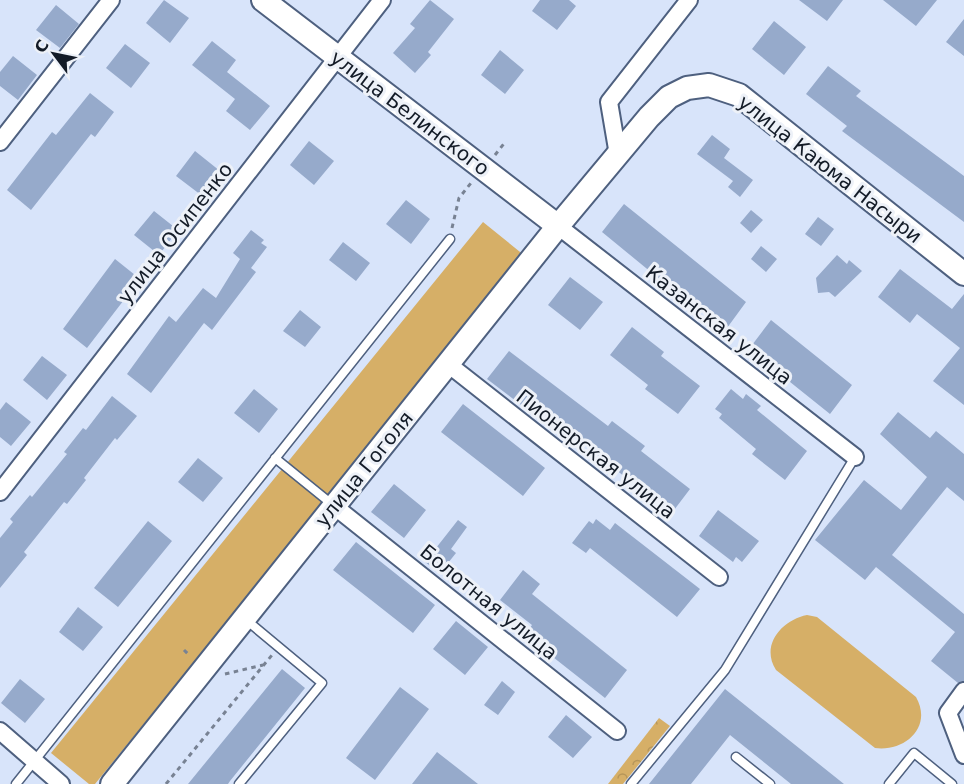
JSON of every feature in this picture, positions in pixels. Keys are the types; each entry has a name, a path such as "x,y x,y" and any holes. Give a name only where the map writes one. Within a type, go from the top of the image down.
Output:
{"main road":[{"name":"улица Белинского","path":"263,0 558,226"},
{"name":"улица Каюма Насыри","path":"687,88 710,85 740,95 964,274"},
{"name":"улица Гоголя","path":"112,784 558,226 648,117 669,97 687,88"}],"street":[{"path":"0,142 111,0"},
{"name":"улица Осипенко","path":"0,492 382,0"},
{"path":"618,155 609,102 689,0"},
{"name":"Казанская улица","path":"558,226 855,457"},
{"name":"Пионерская улица","path":"448,364 719,577"},
{"name":"Болотная улица","path":"334,506 617,731"},
{"path":"964,691 948,713 964,755"},
{"path":"0,730 62,784"}],"lane":[{"path":"16,784 450,239"},
{"path":"631,784 725,670 855,457"},
{"path":"275,458 334,506"},
{"path":"239,784 322,683 244,619"},
{"path":"889,784 914,753 952,784"},
{"path":"736,757 770,784"}],"path":[{"path":"450,239 459,198 506,141"},
{"path":"166,784 279,647"}],"green space":[{"path":"483,222 525,256 95,784 89,784 51,753"},
{"path":"807,615 817,617 916,697 921,718 913,735 906,742 886,748 875,748 776,670 771,652 776,635 789,622"},
{"path":"659,718 670,726 623,784 608,784"}],"building":[{"path":"164,0 189,18 170,43 146,23"},
{"path":"430,0 454,19 428,52 431,55 415,73 393,53 415,28 410,24"},
{"path":"540,0 569,0 576,6 557,30 532,11"},
{"path":"799,0 843,0 827,21"},
{"path":"883,0 937,0 916,26"},
{"path":"56,5 79,24 60,48 36,30"},
{"path":"964,19 964,56 946,42"},
{"path":"774,21 806,47 784,75 752,49"},
{"path":"212,41 236,60 227,72 270,106 250,130 226,111 235,99 192,65"},
{"path":"125,44 150,63 131,88 106,68"},
{"path":"500,50 524,70 505,94 481,75"},
{"path":"13,56 37,75 18,100 0,86 0,72"},
{"path":"828,66 861,91 856,96 964,176 964,222 842,131 847,126 806,94"},
{"path":"90,93 114,112 95,137 91,134 31,210 7,190 52,132 56,135"},
{"path":"712,135 730,149 724,158 753,180 740,197 728,187 733,181 697,154"},
{"path":"309,141 334,161 314,185 290,165"},
{"path":"195,151 220,171 201,195 176,176"},
{"path":"406,200 430,219 411,244 386,224"},
{"path":"624,204 746,302 727,328 689,295 685,300 602,232"},
{"path":"751,210 763,220 751,233 740,223"},
{"path":"154,211 178,230 159,255 134,235"},
{"path":"818,217 834,229 821,246 805,234"},
{"path":"251,230 264,240 261,243 267,247 251,268 256,272 212,330 204,323 151,393 127,374 169,316 176,322 203,288 216,298 240,259 233,253"},
{"path":"343,242 370,263 356,281 329,260"},
{"path":"761,246 777,259 766,272 751,259"},
{"path":"837,255 847,264 849,260 862,271 835,297 829,292 818,293 816,278"},
{"path":"115,259 140,279 87,348 63,329"},
{"path":"900,269 952,309 964,294 964,405 933,381 960,348 917,314 910,323 878,297"},
{"path":"570,277 603,302 580,330 548,305"},
{"path":"300,310 321,327 305,347 283,331"},
{"path":"771,320 852,385 830,414 749,349"},
{"path":"632,327 664,352 661,356 700,386 678,414 645,389 648,385 610,355"},
{"path":"509,351 608,426 612,421 645,446 641,451 690,489 668,518 636,492 639,488 573,436 569,441 487,379"},
{"path":"42,356 67,375 47,400 23,380"},
{"path":"254,389 278,409 259,433 234,413"},
{"path":"731,389 743,399 746,394 761,406 757,410 807,451 785,480 752,454 756,449 719,418 722,414 715,409"},
{"path":"112,396 137,416 117,440 115,438 67,504 64,502 24,552 27,555 0,588 0,538 13,522 10,519 30,495 32,497 67,454 64,452 83,428 86,430"},
{"path":"6,402 31,422 11,446 0,437 0,410"},
{"path":"463,404 545,468 523,496 441,432"},
{"path":"898,412 930,438 936,431 964,454 964,501 947,487 892,555 964,614 964,681 958,683 931,661 955,632 876,567 865,580 815,540 864,480 901,510 927,477 880,434"},
{"path":"198,458 223,478 203,502 178,482"},
{"path":"394,484 426,510 404,538 371,512"},
{"path":"718,510 759,541 742,562 736,557 733,562 699,536"},
{"path":"596,519 610,530 615,523 700,589 677,617 590,548 586,553 572,543 589,521 593,524"},
{"path":"458,520 467,527 451,549 456,553 440,573 425,562"},
{"path":"148,521 172,541 118,607 94,588"},
{"path":"356,542 435,605 413,633 333,570"},
{"path":"523,570 540,584 532,594 627,670 605,698 525,635 532,625 500,600"},
{"path":"78,607 103,627 83,651 59,632"},
{"path":"456,621 488,647 465,675 433,649"},
{"path":"282,669 305,688 228,784 188,784"},
{"path":"20,679 45,699 25,723 1,703"},
{"path":"502,681 515,692 498,715 484,705"},
{"path":"400,687 429,709 375,780 346,758"},
{"path":"725,689 844,784 791,784 730,735 691,784 649,784"},
{"path":"566,715 592,737 573,758 548,737"},
{"path":"437,752 478,784 412,784"}]}
